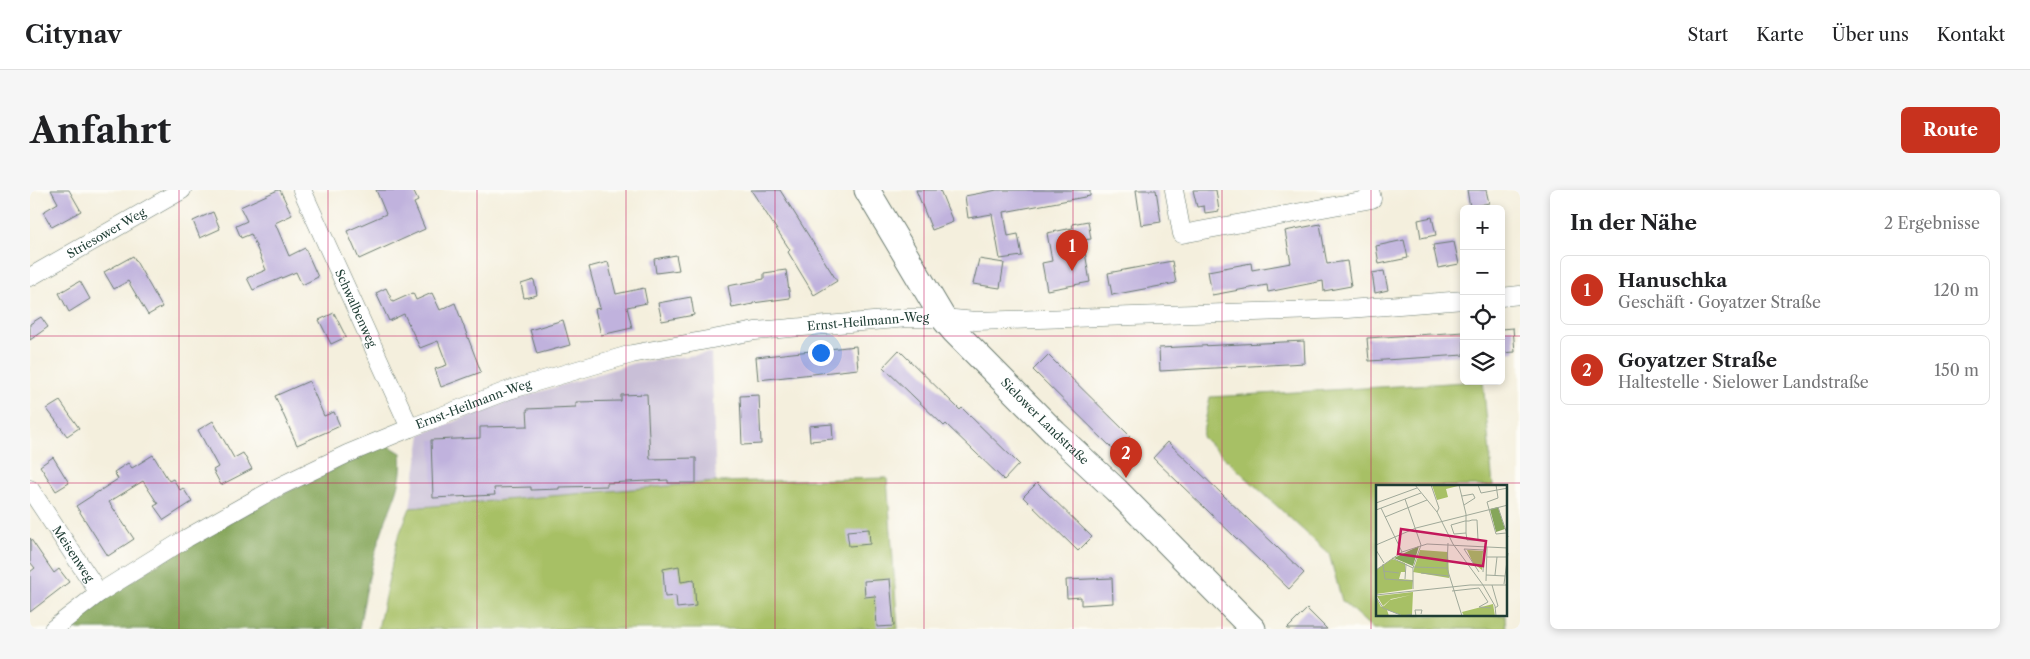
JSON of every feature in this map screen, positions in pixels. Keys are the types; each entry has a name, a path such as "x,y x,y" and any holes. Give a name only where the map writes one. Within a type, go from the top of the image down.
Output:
{"main road":[{"name":"Sielower Landstraße","path":"867,190 942,318 1253,629"}],"street":[{"name":"Striesower Weg","path":"30,277 182,190"},
{"name":"Schwalbenweg","path":"302,190 410,428"},
{"path":"1174,190 1182,234 1372,199 1370,190"},
{"path":"1505,297 1520,295"},
{"name":"Ernst-Heilmann-Weg","path":"53,629 99,593 187,538 274,489 347,454 509,390 632,354 754,331 869,320 942,318 976,321 1195,315 1348,309 1460,300"},
{"name":"Meisenweg","path":"30,489 99,593"}],"shaded area":[{"path":"711,353 716,482 410,508 421,434 510,401 634,363"}],"green space":[{"path":"1460,382 1460,385 1483,385 1493,485 1376,485 1376,617 1505,617 1506,629 1373,629 1342,601 1329,554 1202,437 1210,397"},
{"path":"386,444 401,453 401,474 375,555 359,629 67,629 103,601 180,550 261,505"},
{"path":"887,478 898,629 378,629 397,540 410,508 716,482"}],"building":[{"path":"51,190 69,190 81,211 52,227 43,212 58,203"},
{"path":"280,190 292,215 275,223 289,256 305,248 318,277 302,285 296,272 253,290 247,278 266,270 251,234 241,238 236,226 247,221 240,207"},
{"path":"376,190 413,190 418,201 414,203 425,229 359,259 347,231 386,214"},
{"path":"751,190 780,190 837,281 814,295 788,252 790,250"},
{"path":"916,190 940,190 953,222 932,230"},
{"path":"997,190 1090,190 1090,196 1004,212 1008,236 1018,234 1022,256 1000,259 992,214 968,218 965,196"},
{"path":"1136,190 1156,190 1161,222 1141,225"},
{"path":"1193,190 1216,190 1219,211 1205,213 1204,206 1197,207"},
{"path":"1467,190 1486,190 1489,203 1470,205"},
{"path":"213,212 220,229 200,238 193,221"},
{"path":"1432,217 1436,235 1421,238 1418,220"},
{"path":"1088,221 1091,239 1083,240 1090,282 1047,290 1042,263 1052,261 1047,233 1073,228 1072,224"},
{"path":"1320,224 1327,264 1347,261 1351,286 1324,291 1323,281 1268,292 1267,285 1212,295 1208,271 1251,263 1252,270 1291,263 1285,231"},
{"path":"1404,240 1408,258 1379,264 1376,246"},
{"path":"1454,242 1459,264 1438,268 1433,245"},
{"path":"676,255 679,270 656,273 654,259"},
{"path":"133,256 162,307 148,315 128,281 114,289 104,272"},
{"path":"979,259 1004,263 1000,288 973,284"},
{"path":"1172,261 1176,283 1112,295 1108,273"},
{"path":"608,262 616,294 644,288 647,303 627,307 632,328 601,335 595,309 600,308 589,267"},
{"path":"786,270 790,298 732,308 728,286 764,279 764,273"},
{"path":"1384,271 1388,290 1375,293 1372,273"},
{"path":"534,280 537,295 524,298 521,284"},
{"path":"80,281 90,299 69,312 59,293"},
{"path":"386,288 393,302 413,293 416,300 432,293 440,310 455,303 481,372 441,387 435,369 447,365 438,341 420,348 404,314 389,321 376,293"},
{"path":"691,297 694,315 662,321 658,303"},
{"path":"334,313 346,337 331,344 319,320"},
{"path":"41,317 48,327 30,340 30,324"},
{"path":"563,320 570,345 537,354 530,330"},
{"path":"1513,328 1515,352 1505,353 1505,329"},
{"path":"1460,332 1460,355 1369,361 1367,338"},
{"path":"1304,341 1305,363 1160,371 1159,348"},
{"path":"856,346 858,369 758,380 756,357"},
{"path":"899,350 1019,464 1004,480 883,367"},
{"path":"1048,355 1130,436 1115,451 1033,370"},
{"path":"309,381 324,416 334,412 340,426 297,445 275,396"},
{"path":"647,394 650,459 696,458 696,483 668,483 668,480 607,483 607,486 559,487 559,489 531,490 531,487 494,488 495,495 433,498 431,440 480,438 480,427 528,426 527,409 576,407 576,402 621,401 621,395"},
{"path":"759,395 761,444 742,445 740,396"},
{"path":"60,401 79,428 67,436 47,409"},
{"path":"213,421 234,458 243,453 252,469 221,485 213,470 218,467 198,430"},
{"path":"832,424 833,439 810,441 809,426"},
{"path":"1168,442 1304,573 1289,589 1153,458"},
{"path":"153,455 169,481 173,479 180,490 183,488 192,502 164,520 154,506 158,504 143,481 109,502 134,539 108,556 76,506 118,479 114,472 128,463 132,468"},
{"path":"53,457 69,483 56,491 40,466"},
{"path":"1037,483 1092,537 1078,551 1023,497"},
{"path":"869,529 870,544 849,546 847,531"},
{"path":"30,538 54,573 59,569 69,582 30,612 30,572 35,568 30,562"},
{"path":"679,566 681,582 694,580 696,606 677,608 676,596 665,597 663,569"},
{"path":"1112,578 1113,603 1081,605 1081,597 1067,598 1066,580"},
{"path":"890,579 894,626 877,627 875,596 865,597 864,581"},
{"path":"1307,609 1327,629 1287,629"}],"place":[{"name":"Hanuschka","path":"1072,271"},
{"name":"Goyatzer Straße","path":"1126,478"}]}
